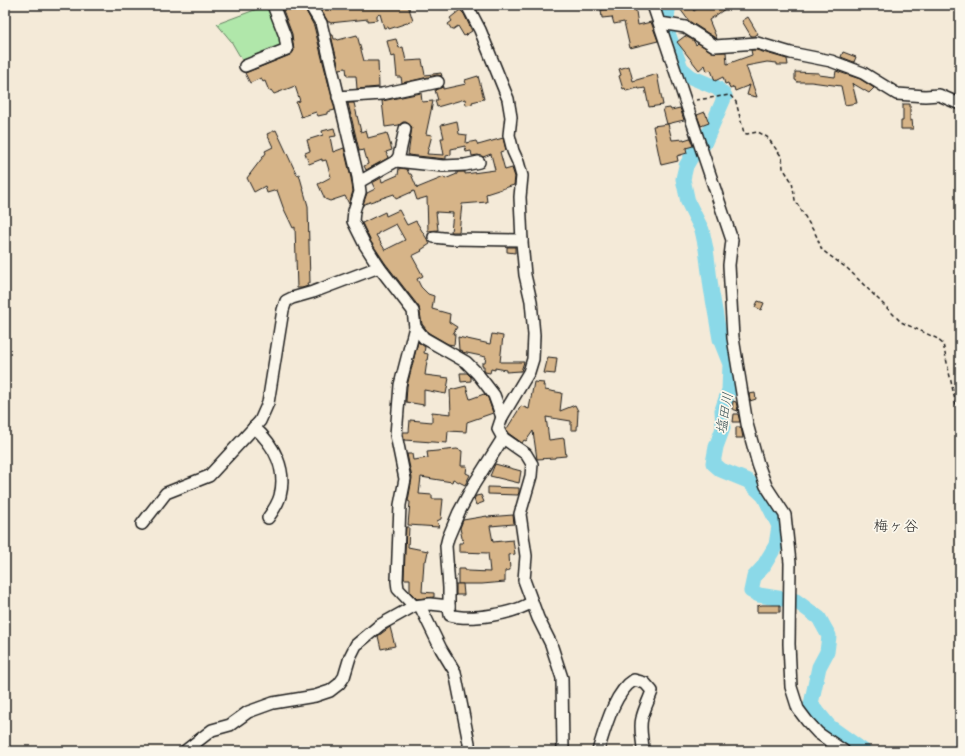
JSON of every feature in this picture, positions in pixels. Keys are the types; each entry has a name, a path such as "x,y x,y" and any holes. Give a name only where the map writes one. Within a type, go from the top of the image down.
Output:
{"street":[{"path":"244,66 287,49 285,36 273,5"},
{"path":"310,5 321,23 359,182 360,192 354,211 353,220 365,245 379,267 413,311 415,327 400,385 396,435 405,479 400,505 398,589 417,606 455,672 469,743 469,751"},
{"path":"467,5 480,30 508,100 511,116 509,135 512,151 518,162 522,176 520,197 522,240 525,276 531,301 534,335 533,359 530,372 502,417 498,429 504,438 526,454 532,464 531,476 520,514 526,556 524,580 551,644 562,678 563,751"},
{"path":"653,5 732,240 729,265 733,338 747,424 758,464 766,486 785,515 790,564 789,644 791,687 798,709 807,721 818,733 844,751"},
{"path":"660,23 685,27 715,46 757,43 791,53 831,61 863,73 897,94 925,96 939,95 960,104"},
{"path":"338,97 382,94 438,82"},
{"path":"359,182 396,161 399,156 405,129"},
{"path":"396,161 443,166 465,165 479,162"},
{"path":"434,237 452,239 522,240"},
{"path":"142,524 166,493 209,476 263,417 268,403 283,310 286,301 379,267"},
{"path":"415,327 424,338 466,362 477,373 494,395 502,417"},
{"path":"254,428 271,445 279,462 281,474 280,497 268,518"},
{"path":"504,438 474,484 459,512 448,538 446,546 450,588 450,615 483,616 512,612 532,602"},
{"path":"185,751 212,730 230,725 248,712 273,703 316,696 330,691 339,684 344,677 350,657 356,645 380,625 417,606 430,604 449,606"},
{"path":"598,751 608,721 619,696 627,684 634,680 645,683 652,691 642,718 641,732 643,751"}],"path":[{"path":"686,101 730,95 736,102 744,133 747,134 758,132 767,137 782,157 783,168 792,182 795,200 816,235 822,250 848,268 901,322 936,338 943,344 956,405 960,410"}],"green space":[{"path":"268,5 277,23 282,47 250,61 242,60 231,41 217,24"}],"building":[{"path":"281,5 303,5 314,26 335,110 327,112 327,114 318,116 316,112 301,117 296,102 300,101 295,86 274,94 271,90 269,91 265,81 263,82 261,78 250,83 245,73 290,55 294,51 292,34"},
{"path":"318,5 324,5 325,8 347,6 347,8 372,8 388,7 387,5 408,5 413,21 389,29 388,27 384,28 380,14 377,15 377,20 368,21 368,19 330,23"},
{"path":"608,5 635,5 638,25 651,22 658,41 630,48 624,22 614,24 612,17 602,18 601,10 609,9"},
{"path":"677,5 689,5 694,11 702,5 722,5 725,9 709,20 717,39 689,21"},
{"path":"460,10 464,14 472,31 464,36 458,26 452,30 448,24 452,21 450,18"},
{"path":"748,17 758,34 754,36 751,36 742,21"},
{"path":"331,35 333,35 334,39 338,40 357,35 364,61 378,61 379,87 357,89 356,76 347,76 346,68 339,69"},
{"path":"685,36 693,40 696,45 698,43 712,52 726,52 727,64 752,55 751,50 756,50 787,59 788,65 777,65 777,63 767,62 746,66 757,97 747,95 750,85 735,91 734,87 730,89 728,83 725,84 723,77 715,81 711,70 707,71 705,65 699,70 677,42"},
{"path":"396,39 399,48 403,47 406,61 422,60 425,75 441,73 442,76 437,75 402,83 401,77 397,77 395,56 391,57 387,41"},
{"path":"843,52 856,57 854,62 841,57"},
{"path":"629,66 633,81 657,74 663,105 649,107 645,88 626,91 625,88 623,89 619,76 621,75 619,69"},
{"path":"836,71 860,79 874,88 869,93 852,83 857,103 845,105 841,86 811,82 797,82 795,80 795,72 819,73 819,75 835,77"},
{"path":"478,76 484,99 472,102 473,104 466,105 465,99 437,107 435,100 438,100 435,90 443,87 443,89 466,84 465,80"},
{"path":"421,93 422,102 433,101 426,134 432,135 427,154 444,155 441,138 444,138 441,125 457,121 459,134 467,135 466,143 476,141 478,145 503,138 506,150 500,152 505,170 512,168 515,177 514,185 486,194 487,202 462,204 459,232 451,232 453,213 436,212 438,230 428,231 427,197 417,200 414,191 396,199 394,194 364,204 362,207 367,193 375,189 372,183 381,178 382,182 398,175 399,168 407,169 409,174 411,174 417,188 444,177 445,179 457,174 457,172 465,172 465,174 495,170 491,154 483,157 478,155 472,156 471,151 466,152 465,146 451,149 451,155 446,156 446,159 408,155 412,127 406,122 403,122 399,125 385,127 382,101"},
{"path":"348,103 354,103 361,132 366,130 368,138 387,133 392,150 386,152 388,158 366,170 364,166 368,164 364,150 359,151"},
{"path":"903,104 910,104 910,121 912,120 913,129 901,129 901,121 903,121"},
{"path":"670,108 671,110 680,108 684,120 667,124 663,109"},
{"path":"705,112 709,123 701,126 697,115"},
{"path":"668,124 672,140 684,140 690,138 693,146 686,148 687,153 677,156 678,161 661,165 653,126"},
{"path":"334,128 336,136 330,137 333,152 344,148 351,178 353,191 349,204 345,196 330,201 325,199 318,184 331,177 326,160 322,161 322,159 309,164 305,153 310,151 307,140 323,135 322,131"},
{"path":"276,130 297,175 299,174 308,206 310,283 307,283 308,286 302,288 297,288 295,227 293,228 277,190 267,193 265,186 254,192 247,178 266,153 265,151 273,147 267,134"},
{"path":"399,210 407,225 416,221 430,244 421,250 422,251 412,256 423,276 417,279 421,287 428,294 434,296 432,309 450,314 449,322 457,327 453,334 455,334 454,345 448,344 429,333 422,324 419,307 385,263 371,242 362,223 385,212 386,216","holes":["396,224 405,240 385,250 376,235"]},
{"path":"507,247 515,247 515,253 507,252"},
{"path":"758,301 764,303 761,310 755,307"},
{"path":"492,334 503,336 500,362 524,362 521,371 506,372 506,370 495,368 495,370 491,369 490,373 485,372 482,363 485,363 486,357 459,350 458,337 490,344"},
{"path":"418,342 425,347 424,353 428,354 425,375 449,378 446,394 424,390 424,405 406,402 407,386"},
{"path":"548,357 557,358 555,374 544,373"},
{"path":"460,373 467,373 471,377 471,381 461,382"},
{"path":"534,382 544,383 543,386 545,386 545,390 562,393 560,411 575,405 578,411 577,430 571,430 571,421 546,417 549,440 564,438 566,456 537,459 533,431 526,441 524,440 522,443 506,430 521,406 529,409"},
{"path":"466,386 470,399 484,394 488,398 493,413 467,422 466,432 448,431 447,443 404,440 403,432 409,432 410,420 432,422 432,412 451,414 450,390"},
{"path":"755,393 756,399 750,401 749,394"},
{"path":"733,401 736,402 738,411 732,409"},
{"path":"734,414 738,414 740,422 733,422"},
{"path":"736,427 741,427 743,438 736,438"},
{"path":"457,449 462,451 461,466 467,466 466,473 470,475 465,485 453,479 452,482 421,477 419,494 432,495 432,499 443,499 441,519 437,521 439,527 408,525 410,502 408,501 412,478 407,454 412,454 413,460 428,458 427,452"},
{"path":"495,464 521,471 519,483 490,476"},
{"path":"488,487 519,488 519,492 518,495 488,494"},
{"path":"481,495 484,502 476,505 474,499 476,496"},
{"path":"513,515 514,524 490,526 493,542 513,540 515,554 509,555 510,570 505,571 505,582 458,584 458,569 490,572 488,553 459,552 459,543 463,543 460,528 463,520 487,516"},
{"path":"406,527 409,527 408,547 428,551 426,561 424,561 422,592 434,593 434,597 417,599 410,592 410,579 404,579"},
{"path":"456,584 463,584 464,595 456,595"},
{"path":"780,605 780,612 757,612 757,606"},
{"path":"390,627 395,646 381,649 378,636"}],"waterway":[{"name":"塩田川","path":"670,5 666,28 681,68 691,77 717,88 725,96 704,144 696,149 686,166 683,179 688,202 702,230 720,339 730,364 729,390 722,410 723,428 716,447 713,463 721,470 748,481 764,496 779,526 776,545 763,567 754,577 751,591 759,595 796,601 819,618 829,636 827,652 819,667 811,704 829,726 864,751"}],"district":[{"name":"梅ヶ谷","path":"896,526"}]}
